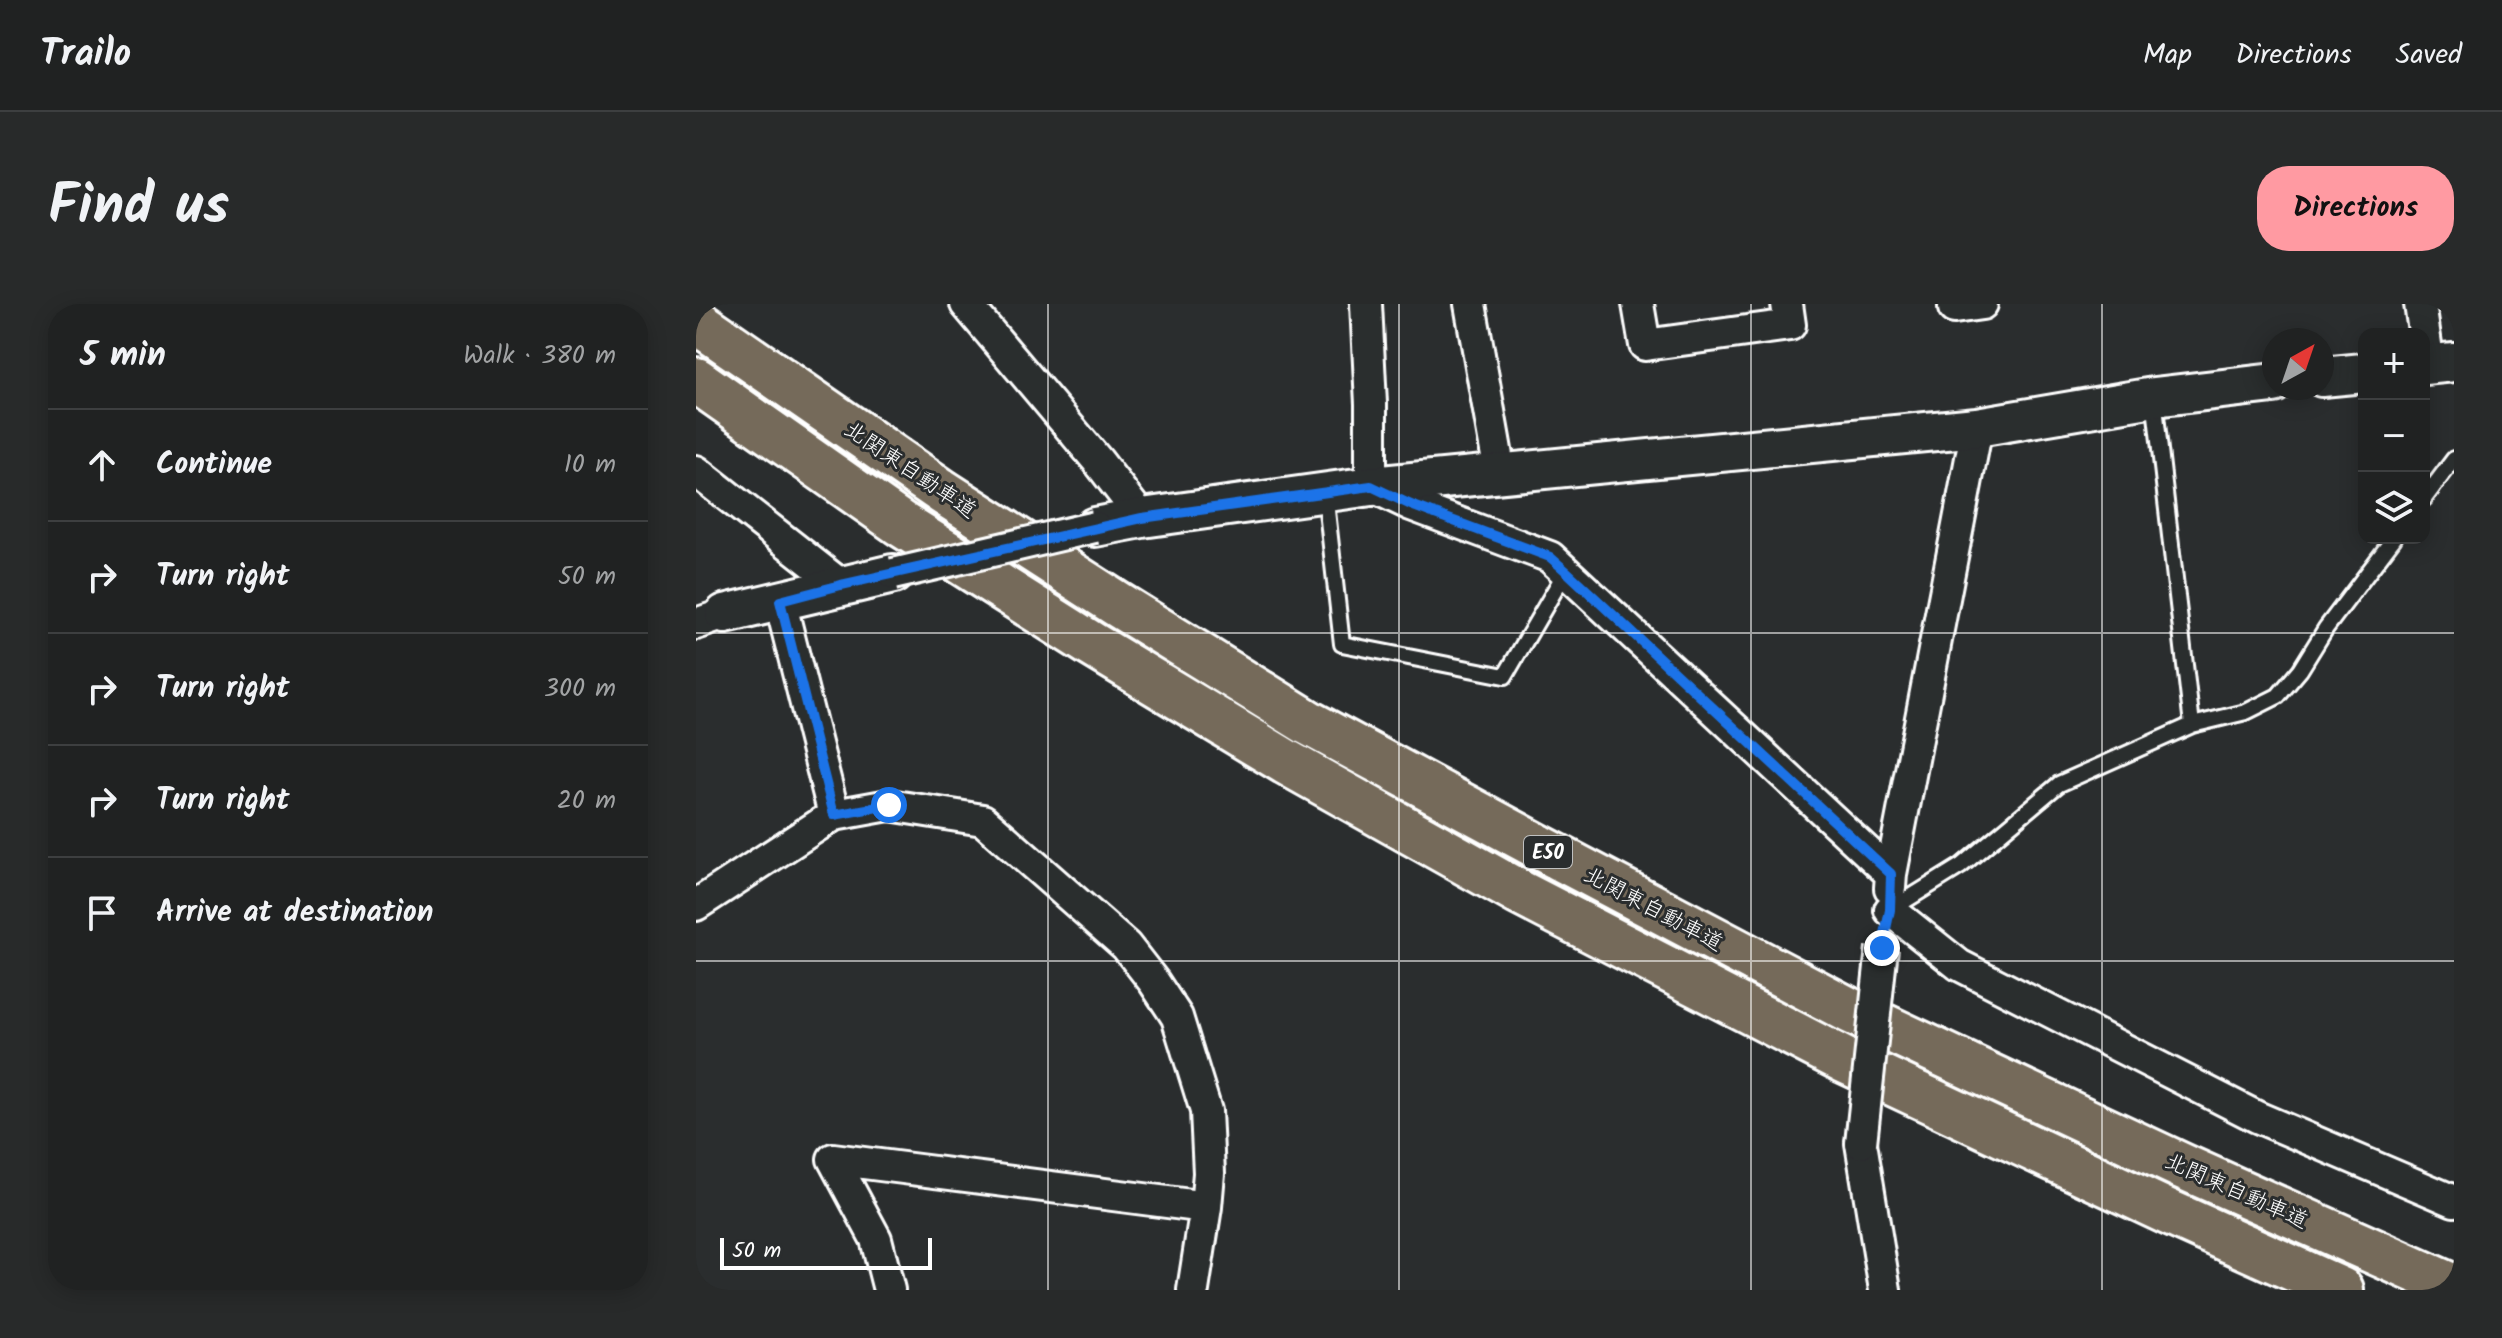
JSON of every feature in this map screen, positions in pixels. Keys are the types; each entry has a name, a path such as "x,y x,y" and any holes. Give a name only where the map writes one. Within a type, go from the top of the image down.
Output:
{"highway":[{"name":"北関東自動車道","path":"696,321 943,492 1309,723 1851,1011 2184,1167 2454,1287"},
{"name":"E50","path":"696,380 901,524 1091,644 1286,762 1504,885 1844,1060 2341,1290"}],"street":[{"path":"966,304 1142,518"},
{"path":"1366,304 1371,486"},
{"path":"1470,304 1500,473"},
{"path":"1638,304 1645,345 1790,325 1787,304"},
{"path":"1954,304 1954,308 1982,304"},
{"path":"2420,304 2436,364"},
{"path":"2334,376 2358,374"},
{"path":"710,619 841,585 1142,518 1371,486 1977,427 2154,397 2262,384"},
{"path":"1885,1290 1861,1143 1882,948 1890,910 1891,874 1977,427"},
{"path":"696,471 841,585"},
{"path":"1371,486 1411,505 1550,557 1891,874"},
{"path":"780,601 834,815"},
{"path":"696,905 834,815 889,805 983,820 1126,946 1177,1017 1206,1111 1209,1173 1193,1290"},
{"path":"1890,910 1959,965 2257,1117 2454,1201"},
{"path":"889,1290 876,1239 833,1159 1206,1207"}],"lane":[{"path":"2154,397 2192,725"},
{"path":"2430,491 2454,459"},
{"path":"1325,492 1342,644 1505,676 1566,571"},
{"path":"1890,910 1961,866 2059,784 2192,725 2246,712 2278,696 2389,544"}],"route":[{"path":"889,805 834,815 780,601 1095,527 1371,486 1411,505 1550,557 1566,571 1891,874 1890,910 1882,948"}]}
